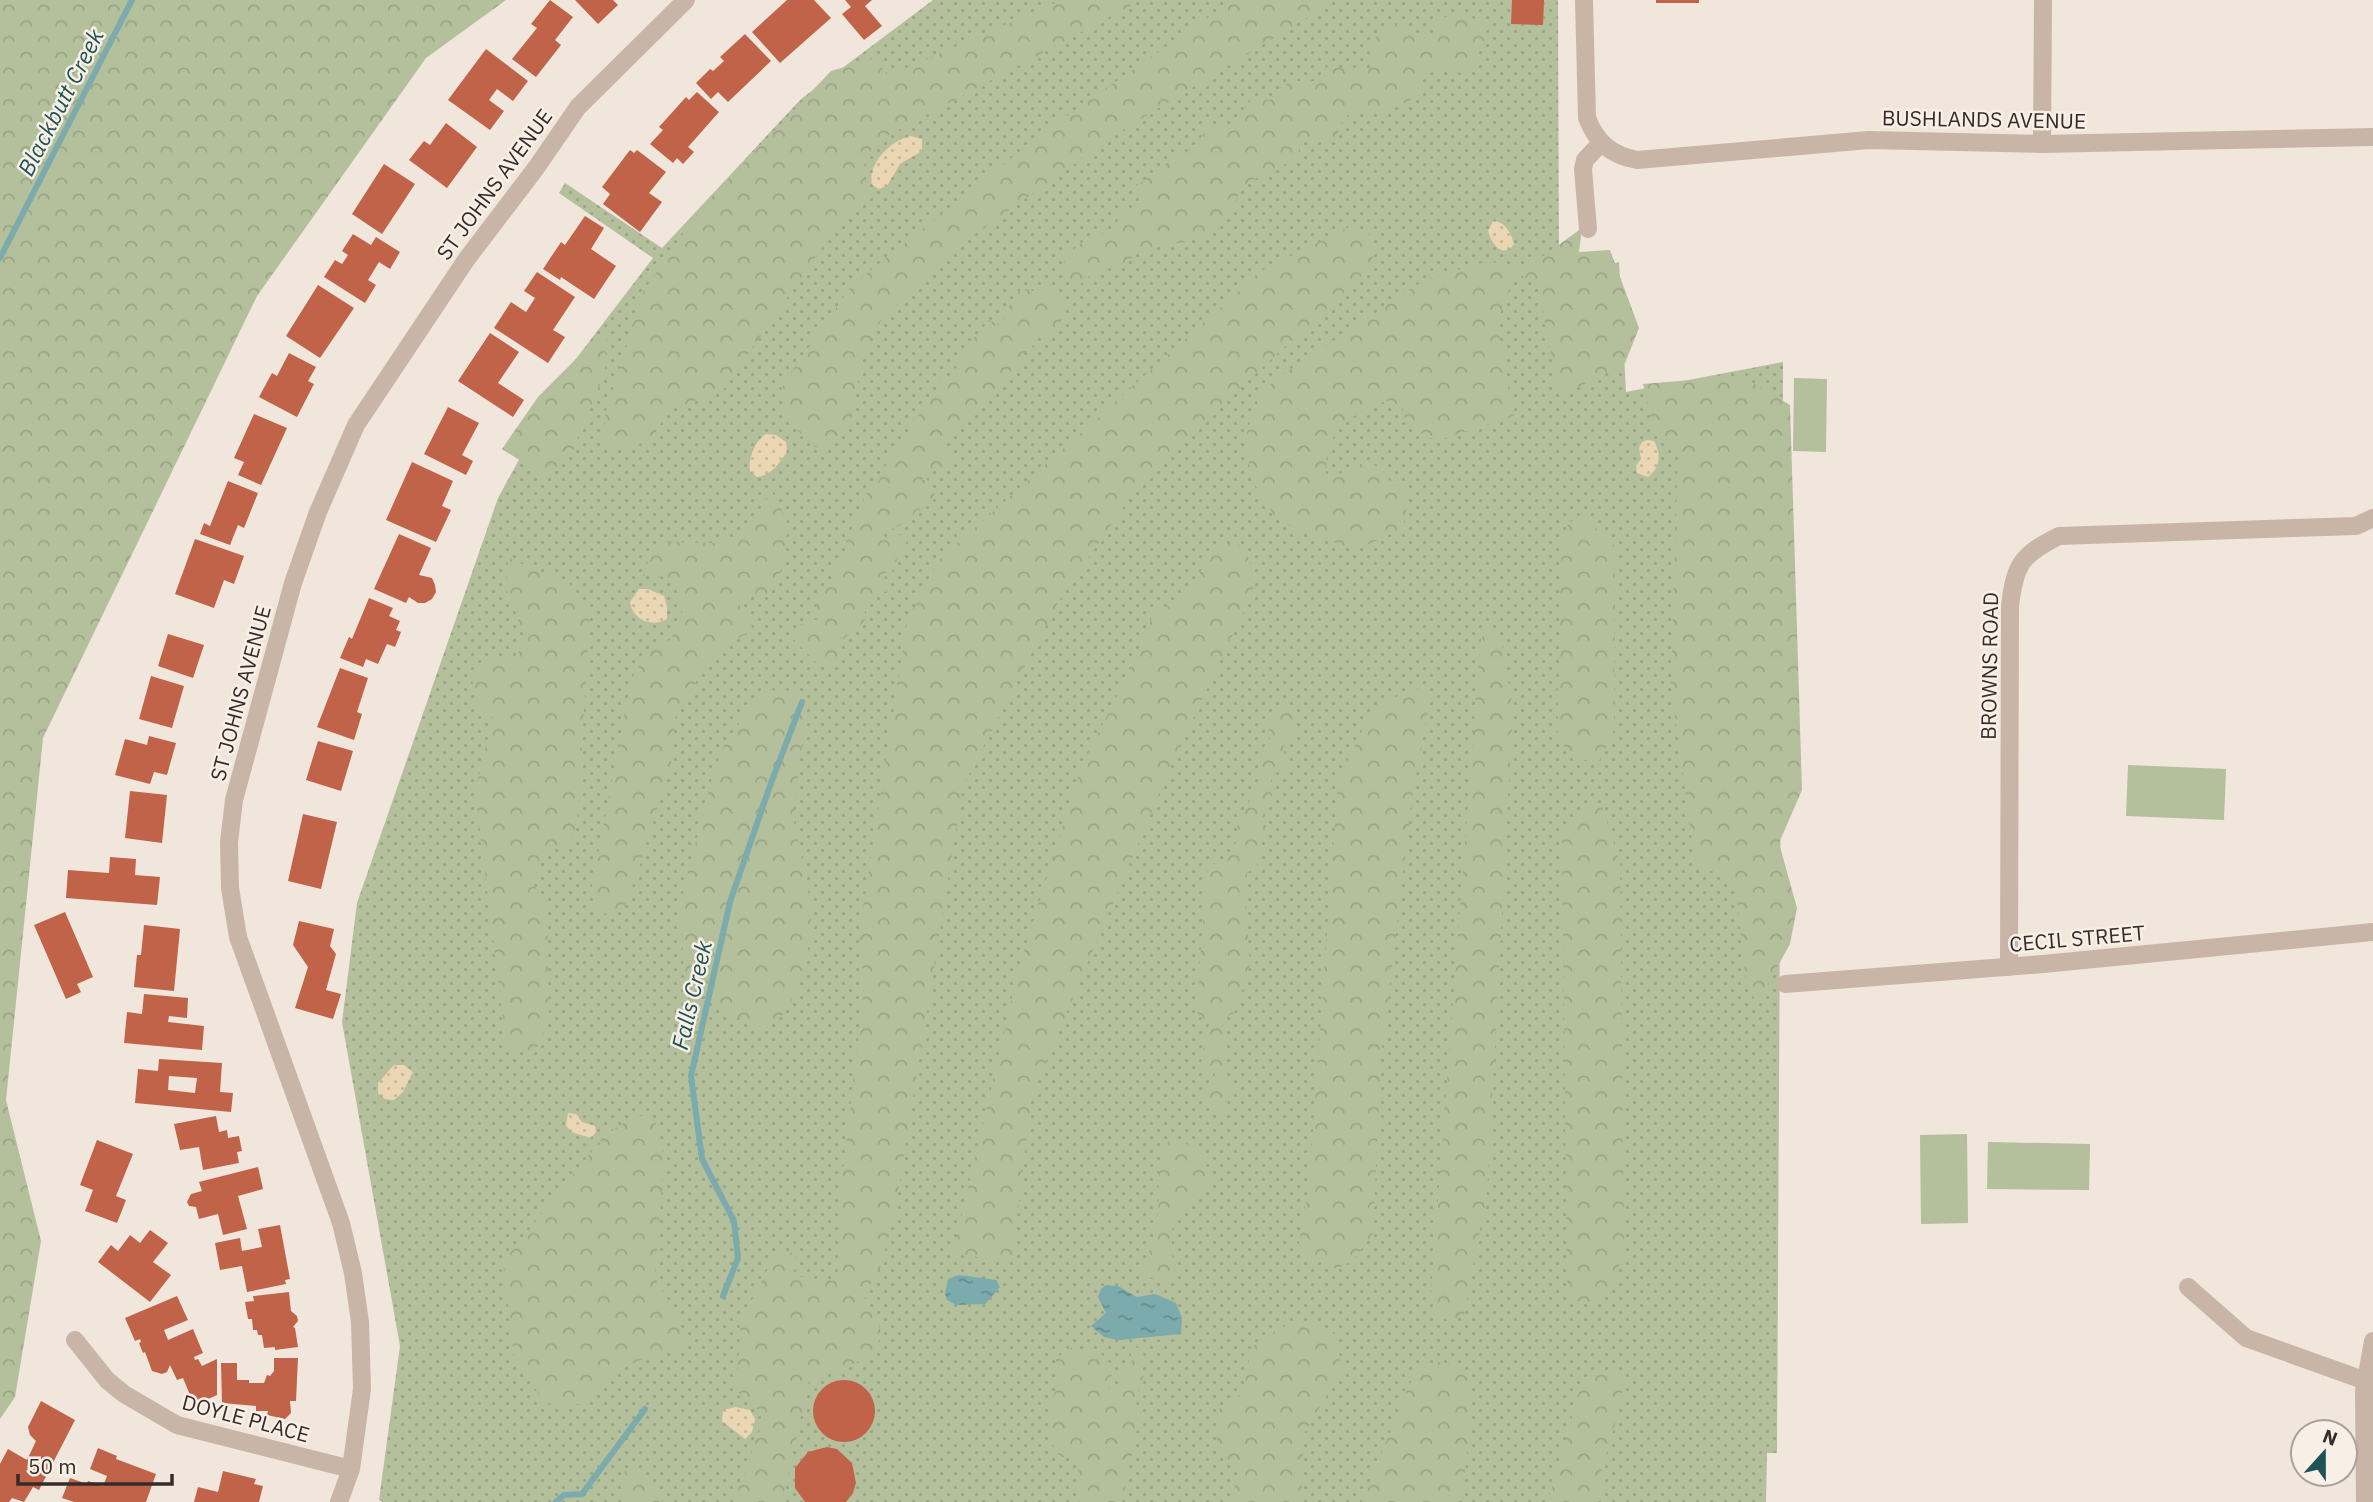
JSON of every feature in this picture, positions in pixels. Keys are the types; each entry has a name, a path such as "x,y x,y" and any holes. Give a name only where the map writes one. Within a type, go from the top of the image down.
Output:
{"street":[{"name":"ST JOHNS AVENUE","path":"339,1502 351,1469 362,1389 360,1322 353,1273 341,1223 238,937 230,888 229,842 234,800 293,583 318,512 356,425 466,260 536,168 578,107 687,0"},
{"path":"1584,0 1585,102 1592,131 1601,143 1586,160 1583,169 1588,229"},
{"path":"2042,144 2043,0"},
{"name":"BUSHLANDS AVENUE","path":"1601,143 1622,158 1637,160 1869,140 2042,144 2373,137"},
{"name":"BROWNS ROAD","path":"2009,967 2010,606 2013,582 2022,561 2038,547 2059,536 2356,526 2373,519"},
{"name":"CECIL STREET","path":"1785,984 2009,967 2373,932"},
{"path":"2188,1287 2246,1338 2366,1381"},
{"name":"DOYLE PLACE","path":"75,1340 107,1380 124,1394 177,1425 351,1469"},
{"path":"2368,1490 2366,1381 2373,1341"}],"green space":[{"path":"0,0 506,0 426,58 257,296 43,738 6,1100 41,1241 15,1397 0,1419"},
{"path":"933,0 1558,0 1559,277 1619,262 1626,392 1783,362 1777,1453 1767,1453 1766,1502 379,1500 400,1346 342,1022 357,903 498,498 569,368 653,258 559,193 565,183 662,248 801,99"},
{"path":"1062,0 1141,0 874,143 862,170 870,194 822,248 723,390 671,410 648,440 631,448 616,450 603,444 606,411 644,290 701,208 831,71 875,58 888,76"},
{"path":"1233,0 1336,0 1121,131 960,245 880,322 863,354 852,416 831,446 815,447 791,424 780,392 852,285 1052,126"},
{"path":"1462,14 1481,21 1486,39 1475,50 1478,59 1468,78 1446,64 1426,76 1411,100 1383,110 1356,111 1343,118 1336,138 1300,143 1298,155 1277,170 1249,181 1219,229 1188,242 1160,245 1140,252 1123,265 1093,273 1075,289 1065,277 1064,257 1090,236 1115,231 1119,213 1140,204 1136,186 1183,151 1194,151 1206,128 1231,124 1254,97 1270,100 1290,81 1321,81 1326,67 1376,68 1366,44 1400,22 1425,38 1436,35 1433,19"},
{"path":"1351,226 1368,231 1373,257 1368,267 1358,280 1147,473 1060,599 963,786 894,1217 880,1268 864,1296 879,1322 881,1338 863,1360 809,1381 782,1502 734,1502 765,1416 736,1390 741,1321 778,1249 796,1254 793,1276 837,1281 841,1187 864,986 859,935 907,621 939,560 1261,271"},
{"path":"1582,228 1579,252 1610,250 1639,328 1625,363 1559,397 1537,280 1516,275 1497,321 1514,416 1437,441 1406,425 1403,409 1390,400 1353,417 1335,435 1330,446 1326,459 1326,474 1334,476 1364,463 1380,467 1389,480 1409,494 1403,528 1372,543 1346,546 1296,530 1273,514 1255,485 1248,460 1247,432 1258,398 1276,379 1426,279 1488,261 1524,270"},
{"path":"1043,286 1062,300 1063,317 1059,324 1053,326 1055,329 1059,328 1058,331 1054,334 1035,335 1031,340 1033,349 1022,354 1023,372 1011,370 1009,376 997,385 995,393 979,411 963,422 960,431 941,448 956,458 953,464 923,472 922,480 927,479 935,495 923,509 916,510 910,520 883,534 888,541 894,535 902,535 907,542 901,551 892,553 897,560 892,572 884,573 887,592 879,591 868,598 869,605 864,608 866,618 840,643 837,648 840,653 832,664 820,667 793,639 796,629 807,619 818,620 816,607 826,580 832,581 830,572 844,560 847,533 853,528 854,520 861,520 861,507 871,483 877,485 893,450 904,447 912,421 925,409 927,401 940,388 939,383 942,379 945,381 959,364 965,348 989,320 1000,326 1017,290 1021,292 1028,288 1032,291"},
{"path":"607,328 605,372 571,455 544,476 502,449 538,397"},
{"path":"1741,376 1790,405 1802,790 1779,843 1797,908 1790,944 1757,1004 1746,981 1735,881 1695,864 1671,686 1678,451 1653,425 1643,384"},
{"path":"1794,378 1827,379 1826,452 1793,451"},
{"path":"771,490 787,521 786,553 777,584 765,596 750,593 737,601 753,629 712,655 676,715 671,765 637,874 624,908 610,917 597,907 591,891 631,680 646,654 672,637 683,610 681,596 672,583 659,575 643,576 650,556 665,542 715,543 747,533"},
{"path":"1581,514 1615,546 1614,732 1599,761 1582,760 1557,741 1562,539 1568,524"},
{"path":"1230,543 1244,547 1256,577 1252,594 1173,761 1032,1095 1012,1261 953,1254 1019,967 1081,768 1140,649 1151,619 1162,607 1179,605 1215,549"},
{"path":"508,558 570,584 590,609 577,827 568,844 541,854 534,884 547,912 549,1021 534,1054 506,1045 475,791 493,717 479,707 470,672 491,654 516,663 523,632 506,588"},
{"path":"1491,626 1501,640 1513,708 1487,1193 1464,1315 1449,1322 1434,1311 1431,1293 1478,670 1481,639"},
{"path":"1418,688 1431,695 1412,798 1381,1057 1373,1234 1353,1260 1337,1269 1308,1256 1299,1243 1309,1184 1338,780 1369,717 1385,702"},
{"path":"784,689 799,694 805,719 793,817 810,897 812,932 800,983 785,1013 774,1023 753,1028 694,989 684,977 680,905 713,773 725,743 755,701 767,691"},
{"path":"1287,703 1295,708 1297,725 1283,747 1287,767 1271,776 1271,793 1262,819 1266,821 1265,830 1259,836 1261,846 1256,868 1247,873 1250,965 1235,1012 1222,1020 1228,1043 1221,1077 1232,1089 1226,1096 1228,1104 1225,1112 1210,1108 1202,1095 1217,1083 1214,1072 1200,1067 1209,1024 1196,1012 1207,868 1228,856 1239,837 1237,823 1258,786 1262,749 1270,740 1268,727 1272,711"},
{"path":"2128,765 2226,769 2224,820 2126,816"},
{"path":"1602,806 1620,863 1624,1249 1611,1295 1594,1302 1576,1301 1567,1289 1562,834 1584,807"},
{"path":"634,1116 651,1116 659,1129 664,1162 655,1278 687,1337 678,1349 618,1367 588,1403 557,1407 543,1400 514,1358 503,1262 605,1135"},
{"path":"1967,1134 1968,1223 1921,1224 1920,1135"},
{"path":"1178,1138 1200,1155 1211,1181 1176,1217 1171,1234 1174,1274 1162,1281 1140,1274 1156,1226 1162,1156 1170,1139"},
{"path":"1988,1142 2090,1144 2089,1190 1987,1189"},
{"path":"1290,1324 1322,1326 1335,1334 1342,1369 1304,1434 1301,1502 1231,1502 1238,1472 1216,1447 1218,1410 1243,1392 1251,1350 1260,1338"},
{"path":"1140,1347 1144,1356 1141,1366 1144,1374 1136,1397 1137,1411 1143,1412 1140,1429 1132,1435 1135,1440 1122,1502 1078,1502 1078,1457 1060,1457 1047,1436 1051,1405 1059,1379 1056,1359 1069,1348 1090,1349 1100,1353 1114,1369 1106,1390 1121,1384 1119,1368 1132,1361 1130,1350"},
{"path":"1437,1361 1466,1370 1472,1403 1462,1502 1362,1502 1409,1385 1419,1370"},
{"path":"1611,1370 1622,1380 1622,1400 1602,1469 1601,1502 1545,1502 1550,1494 1582,1382 1594,1371"},
{"path":"632,1465 663,1502 626,1502 621,1487 625,1470"}],"sand":[{"path":"910,136 922,139 922,151 900,164 887,186 879,189 872,185 873,169 882,154 895,143"},
{"path":"1493,221 1501,223 1509,232 1514,244 1510,249 1498,248 1492,240 1488,231"},
{"path":"766,434 776,435 786,442 787,452 771,471 757,477 750,471 750,461 753,450"},
{"path":"1654,441 1659,455 1655,469 1648,477 1637,473 1636,466 1641,459 1639,448 1642,442"},
{"path":"639,589 648,589 664,596 667,619 655,623 644,621 635,614 630,602"},
{"path":"394,1065 404,1065 413,1072 403,1092 394,1100 385,1099 378,1093 378,1083"},
{"path":"568,1113 576,1114 582,1122 595,1126 596,1132 591,1138 571,1132 566,1125"},
{"path":"735,1407 750,1410 755,1419 752,1432 745,1439 722,1421 723,1410"}],"water":[{"path":"959,1275 996,1280 1000,1287 985,1304 956,1305 947,1300 945,1293 948,1279"},
{"path":"1106,1285 1118,1286 1137,1297 1155,1294 1176,1303 1182,1318 1181,1334 1118,1340 1104,1337 1091,1326 1106,1313 1098,1297"}],"building":[{"path":"550,0 573,17 555,40 561,45 536,77 512,59 537,28 531,24"},
{"path":"575,0 613,0 618,5 598,24"},
{"path":"787,0 814,0 831,18 780,63 752,32"},
{"path":"845,0 872,0 865,6 882,26 864,40 842,14 851,7"},
{"path":"1512,0 1544,0 1543,25 1511,24"},
{"path":"1656,0 1699,0 1699,3 1656,3"},
{"path":"745,34 771,61 728,102 718,92 711,99 696,83 710,69 713,71 724,61 720,57"},
{"path":"486,49 528,81 513,101 497,89 489,100 504,111 490,130 448,100"},
{"path":"697,92 719,112 688,147 694,152 683,164 677,158 673,163 650,144 663,130 659,127 686,97 689,100"},
{"path":"446,123 477,147 447,188 409,160 424,141 430,145"},
{"path":"630,150 634,153 637,150 666,172 649,193 662,202 640,232 603,204 610,194 602,187"},
{"path":"384,164 415,184 382,234 352,214"},
{"path":"585,216 604,228 591,249 616,266 594,299 561,277 560,280 543,269 561,242 565,245"},
{"path":"353,234 371,245 376,237 400,252 390,269 379,262 368,280 376,285 365,303 324,277 335,260 342,264 348,255 342,251"},
{"path":"537,272 575,297 553,330 565,337 548,363 494,328 511,302 526,312 535,298 524,291"},
{"path":"318,285 354,308 320,358 286,336"},
{"path":"490,333 519,352 498,383 524,400 513,417 458,381"},
{"path":"289,353 316,367 308,381 314,384 297,417 259,397 272,373 277,376"},
{"path":"448,407 479,423 462,455 473,461 466,475 424,454"},
{"path":"254,414 287,428 261,485 238,475 244,462 234,458"},
{"path":"412,462 453,481 442,506 451,510 436,542 386,520"},
{"path":"228,481 258,493 244,528 238,525 230,545 200,534 204,523 210,526"},
{"path":"399,534 431,548 419,575 432,578 436,592 432,599 425,603 418,603 409,597 406,603 374,589"},
{"path":"195,539 244,556 234,584 224,580 214,608 175,594"},
{"path":"369,598 393,608 389,616 400,621 396,630 401,632 395,647 387,644 378,664 366,659 363,667 340,658 349,637 352,639"},
{"path":"168,634 204,645 193,678 158,666"},
{"path":"340,668 368,678 357,712 362,714 354,740 317,727"},
{"path":"151,676 184,686 172,728 139,719"},
{"path":"149,736 176,743 167,775 154,772 150,784 115,775 125,739 147,745"},
{"path":"318,741 353,751 341,791 306,780"},
{"path":"130,791 167,795 162,843 125,838"},
{"path":"303,814 337,822 321,889 288,881"},
{"path":"110,857 136,859 135,875 160,877 157,905 66,898 68,870 109,873"},
{"path":"65,912 93,977 77,984 81,992 66,999 34,925"},
{"path":"299,921 334,929 330,946 336,954 326,990 341,994 333,1019 295,1008 308,967 293,945"},
{"path":"144,925 180,929 174,991 134,987 137,955 141,955"},
{"path":"144,994 188,998 187,1018 169,1016 168,1022 204,1026 202,1050 124,1043 127,1012 142,1014"},
{"path":"159,1059 222,1063 220,1092 233,1093 231,1112 135,1103 138,1069 158,1071","holes":["169,1076 197,1078 195,1093 168,1090"]},
{"path":"216,1116 219,1132 227,1130 228,1138 239,1136 242,1151 237,1152 239,1163 203,1170 199,1147 180,1150 174,1124"},
{"path":"97,1140 133,1154 116,1196 126,1200 117,1223 85,1211 93,1190 80,1185"},
{"path":"258,1167 263,1189 238,1196 247,1229 223,1235 218,1214 199,1219 196,1207 189,1206 187,1202 191,1194 202,1191 199,1182"},
{"path":"280,1225 290,1279 285,1280 286,1284 247,1292 242,1266 220,1270 215,1243 240,1238 242,1251 262,1247 258,1229"},
{"path":"150,1230 168,1243 153,1262 171,1275 150,1302 98,1262 111,1245 118,1251 130,1235 140,1243"},
{"path":"289,1292 291,1311 298,1321 293,1327 298,1347 275,1350 275,1347 264,1348 262,1335 253,1330 252,1319 248,1319 245,1302 254,1301 253,1296"},
{"path":"177,1296 188,1320 164,1330 168,1340 193,1329 203,1353 194,1357 195,1360 198,1359 202,1366 217,1359 217,1395 197,1404 183,1378 177,1380 170,1365 167,1372 162,1374 152,1371 139,1343 140,1339 135,1341 125,1318"},
{"path":"274,1358 298,1358 296,1401 290,1401 291,1413 285,1419 267,1415 268,1411 256,1411 256,1406 222,1403 221,1363 237,1363 237,1380 264,1383 267,1375 270,1376 274,1371"},
{"path":"844,1380 856,1382 866,1389 873,1399 873,1423 866,1433 856,1440 844,1442 832,1440 822,1433 815,1423 813,1411 815,1399 822,1389 832,1382"},
{"path":"41,1401 75,1420 39,1490 33,1487 24,1502 12,1498 9,1502 0,1502 0,1464 8,1449 27,1460 36,1441 30,1435 28,1427"},
{"path":"827,1447 837,1449 852,1463 856,1483 853,1493 846,1502 805,1502 795,1488 795,1468 808,1452"},
{"path":"98,1448 117,1456 116,1459 156,1474 146,1502 74,1502 62,1498 70,1478 103,1486 107,1476 90,1469"},
{"path":"223,1471 256,1479 254,1484 263,1486 259,1502 194,1502 198,1487 218,1492"}],"waterway":[{"name":"Blackbutt Creek","path":"0,258 132,0"},
{"name":"Falls Creek","path":"723,1296 738,1258 734,1221 702,1159 691,1076 730,902 802,702"},
{"name":"Falls Creek","path":"556,1502 564,1495 582,1494 645,1409"}]}
